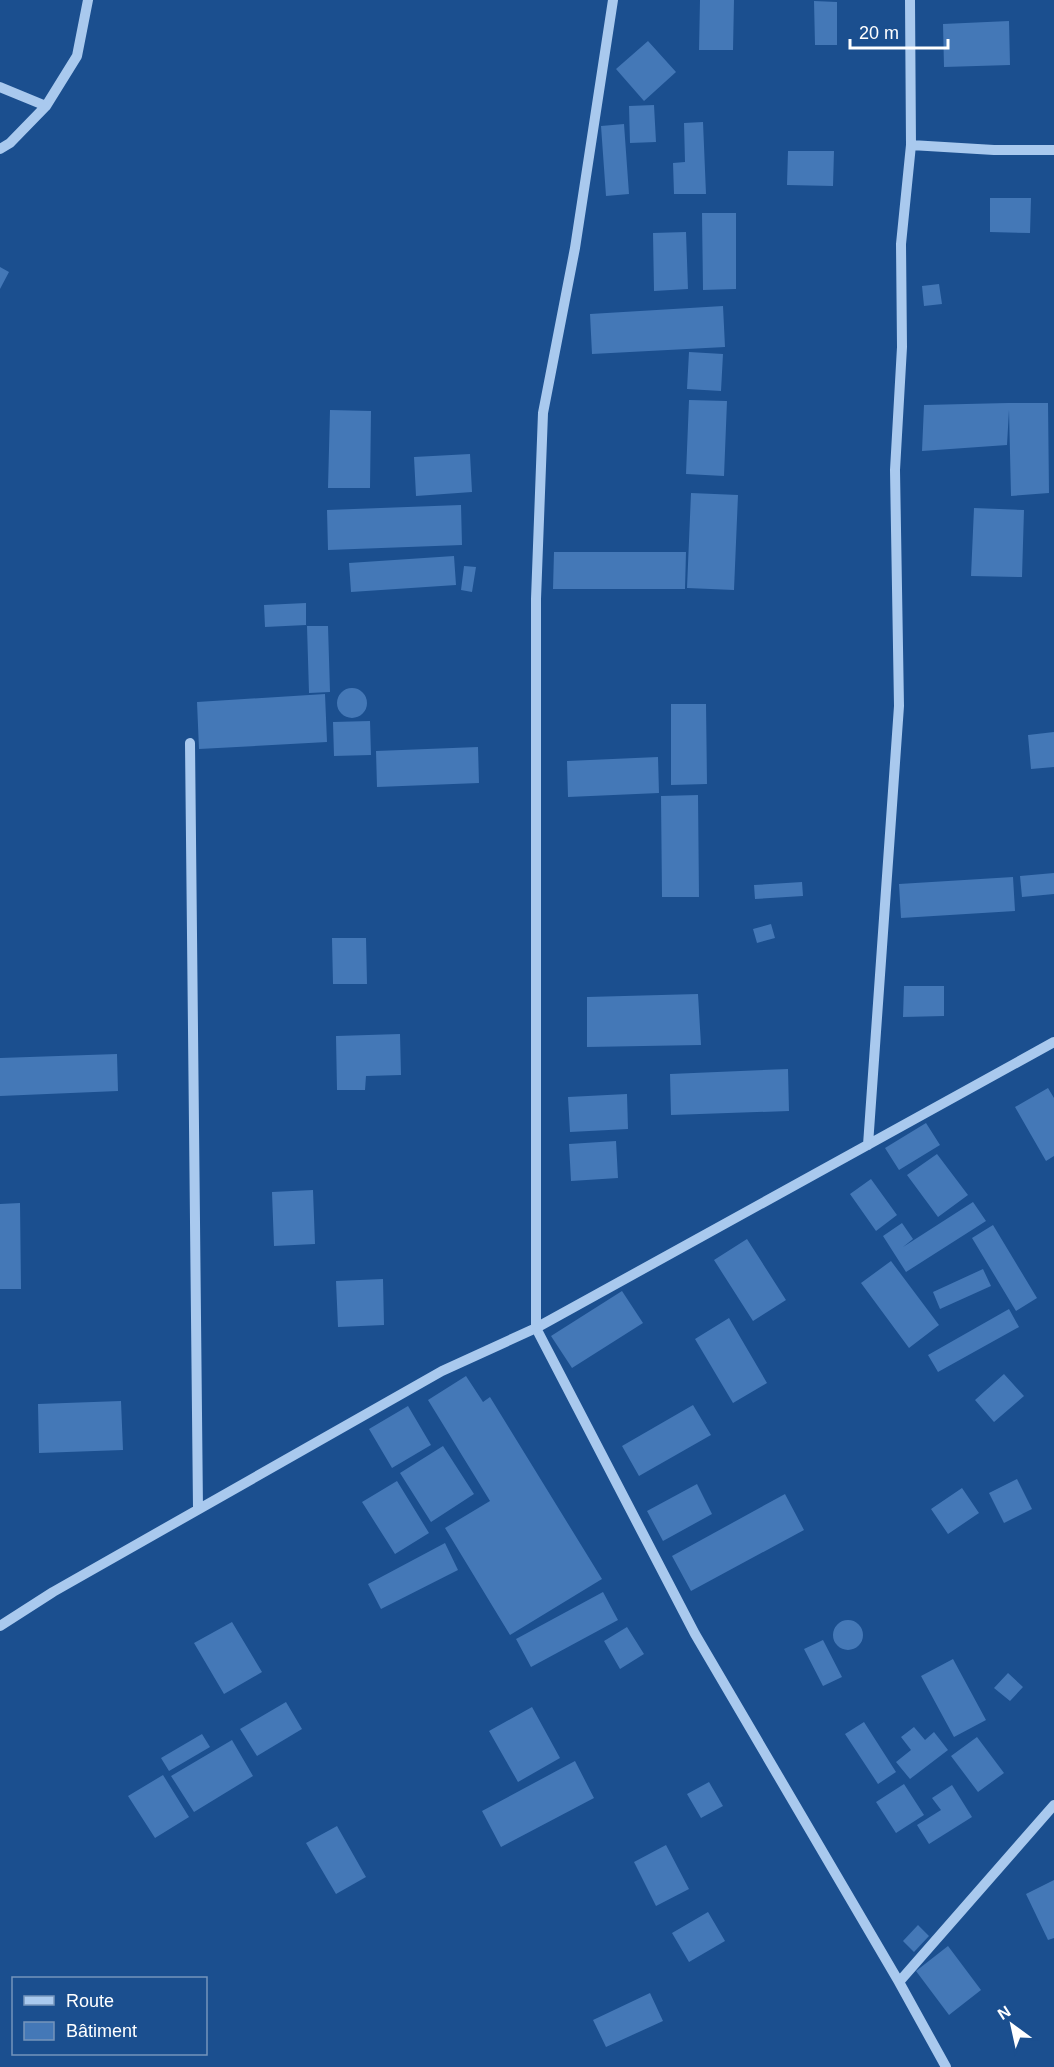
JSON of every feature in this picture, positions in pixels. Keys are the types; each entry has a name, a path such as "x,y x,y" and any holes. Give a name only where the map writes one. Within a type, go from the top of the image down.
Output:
{"street":[{"path":"0,149 46,106 77,56 88,0"},
{"path":"614,0 575,248 543,413 536,599 536,1328 695,1634 899,1982 946,2067"},
{"path":"868,1145 899,706 895,470 902,347 902,244 911,145 910,0"},
{"path":"0,87 46,106"},
{"path":"911,145 994,150 1054,150"},
{"path":"190,743 198,1509"},
{"path":"0,1626 53,1592 442,1371 536,1328 1054,1042"},
{"path":"899,1982 1054,1805"}],"building":[{"path":"700,0 734,0 733,50 699,50"},
{"path":"814,1 837,2 837,45 815,45"},
{"path":"1009,21 1010,65 944,67 943,24"},
{"path":"648,41 676,72 644,101 616,69"},
{"path":"654,105 656,142 630,143 629,106"},
{"path":"703,122 706,194 674,194 673,163 685,162 684,123"},
{"path":"624,124 629,194 606,196 601,126"},
{"path":"788,151 834,151 833,186 787,185"},
{"path":"990,198 1031,198 1030,233 990,232"},
{"path":"702,213 736,213 736,289 703,290"},
{"path":"686,232 688,289 654,291 653,233"},
{"path":"0,267 9,272 0,289"},
{"path":"939,284 942,304 924,306 922,286"},
{"path":"723,306 725,347 592,354 590,314"},
{"path":"689,352 723,354 721,391 687,389"},
{"path":"689,400 727,401 724,476 686,474"},
{"path":"1048,403 1049,493 1011,496 1009,410 1007,445 922,451 924,405"},
{"path":"330,410 371,411 370,488 328,488"},
{"path":"470,454 472,492 416,496 414,457"},
{"path":"691,493 738,495 734,590 687,588"},
{"path":"461,505 462,545 328,550 327,510"},
{"path":"974,508 1024,510 1022,577 971,576"},
{"path":"554,552 686,552 685,589 553,589"},
{"path":"454,556 456,585 351,592 349,563"},
{"path":"464,566 476,567 472,592 461,590"},
{"path":"306,603 306,625 265,627 264,605"},
{"path":"307,626 328,626 330,692 309,693"},
{"path":"352,688 362,693 367,703 362,713 352,718 342,713 337,703 342,693"},
{"path":"325,694 327,742 199,749 197,702"},
{"path":"671,704 706,704 707,784 671,785"},
{"path":"370,721 371,755 334,756 333,722"},
{"path":"1054,732 1054,767 1031,769 1028,735"},
{"path":"478,747 479,783 377,787 376,751"},
{"path":"658,757 659,793 568,797 567,761"},
{"path":"698,795 699,897 662,897 661,796"},
{"path":"1054,873 1054,894 1022,897 1020,876"},
{"path":"1013,877 1015,911 901,918 899,884"},
{"path":"802,882 803,896 755,899 754,885"},
{"path":"771,924 775,938 757,943 753,929"},
{"path":"332,938 366,938 367,984 333,984"},
{"path":"904,986 944,986 944,1016 903,1017"},
{"path":"698,994 701,1045 587,1047 587,997"},
{"path":"400,1034 401,1075 366,1076 365,1090 337,1090 336,1036"},
{"path":"117,1054 118,1091 0,1096 0,1058"},
{"path":"788,1069 789,1111 671,1115 670,1074"},
{"path":"1048,1088 1054,1098 1054,1156 1046,1161 1015,1107"},
{"path":"627,1094 628,1129 570,1132 568,1097"},
{"path":"926,1123 940,1145 899,1170 885,1148"},
{"path":"616,1141 618,1178 571,1181 569,1144"},
{"path":"937,1154 968,1195 938,1217 907,1175"},
{"path":"871,1179 897,1215 876,1231 850,1194"},
{"path":"313,1190 315,1244 274,1246 272,1192"},
{"path":"973,1202 986,1221 906,1272 883,1236 902,1223 913,1239 903,1247"},
{"path":"20,1203 21,1289 0,1289 0,1204"},
{"path":"993,1225 1037,1298 1016,1311 972,1238"},
{"path":"747,1239 786,1300 753,1321 714,1260"},
{"path":"891,1261 939,1325 909,1348 861,1283"},
{"path":"983,1269 991,1286 940,1309 933,1292"},
{"path":"383,1279 384,1325 338,1327 336,1281"},
{"path":"622,1291 643,1323 572,1368 551,1336"},
{"path":"1009,1309 1019,1327 938,1372 928,1355"},
{"path":"729,1318 767,1383 733,1403 695,1339"},
{"path":"1004,1374 1024,1396 994,1422 975,1400"},
{"path":"466,1376 483,1402 490,1397 602,1579 510,1635 445,1528 490,1501 428,1400"},
{"path":"121,1401 123,1450 39,1453 38,1404"},
{"path":"693,1405 711,1435 639,1476 622,1446"},
{"path":"408,1406 431,1445 392,1468 369,1429"},
{"path":"443,1446 474,1494 431,1522 400,1473"},
{"path":"1017,1479 1032,1509 1004,1523 989,1493"},
{"path":"397,1481 429,1533 395,1554 362,1502"},
{"path":"697,1484 712,1514 663,1541 647,1511"},
{"path":"962,1488 979,1513 948,1534 931,1509"},
{"path":"785,1494 804,1530 691,1591 672,1556"},
{"path":"445,1543 458,1570 381,1609 368,1584"},
{"path":"603,1592 618,1620 531,1667 516,1639"},
{"path":"848,1620 859,1624 863,1635 859,1646 848,1650 837,1646 833,1635 837,1624"},
{"path":"232,1622 262,1672 224,1694 194,1643"},
{"path":"627,1627 644,1654 620,1669 604,1641"},
{"path":"823,1640 842,1677 823,1686 804,1649"},
{"path":"953,1659 986,1720 954,1737 921,1676"},
{"path":"1008,1673 1023,1687 1010,1701 994,1688"},
{"path":"286,1702 302,1729 257,1756 240,1729"},
{"path":"532,1707 560,1758 518,1782 489,1731"},
{"path":"864,1722 896,1772 878,1784 845,1734"},
{"path":"914,1727 925,1740 934,1732 948,1750 910,1779 896,1762 911,1750 901,1737"},
{"path":"202,1734 210,1747 169,1771 161,1758"},
{"path":"977,1737 1004,1773 978,1792 951,1756"},
{"path":"232,1740 253,1776 194,1812 171,1776"},
{"path":"575,1761 594,1798 501,1847 482,1811"},
{"path":"163,1775 189,1817 155,1838 128,1796"},
{"path":"709,1782 723,1806 701,1818 687,1794"},
{"path":"904,1784 924,1815 896,1833 876,1802"},
{"path":"952,1785 972,1817 929,1844 917,1825 941,1810 932,1798"},
{"path":"337,1826 366,1877 336,1894 306,1843"},
{"path":"666,1845 689,1889 656,1906 634,1862"},
{"path":"1054,1880 1054,1938 1048,1940 1026,1894"},
{"path":"708,1912 725,1941 689,1962 672,1933"},
{"path":"918,1925 929,1936 914,1952 903,1941"},
{"path":"948,1946 981,1990 949,2015 916,1971"},
{"path":"650,1993 663,2021 606,2047 593,2020"}]}
